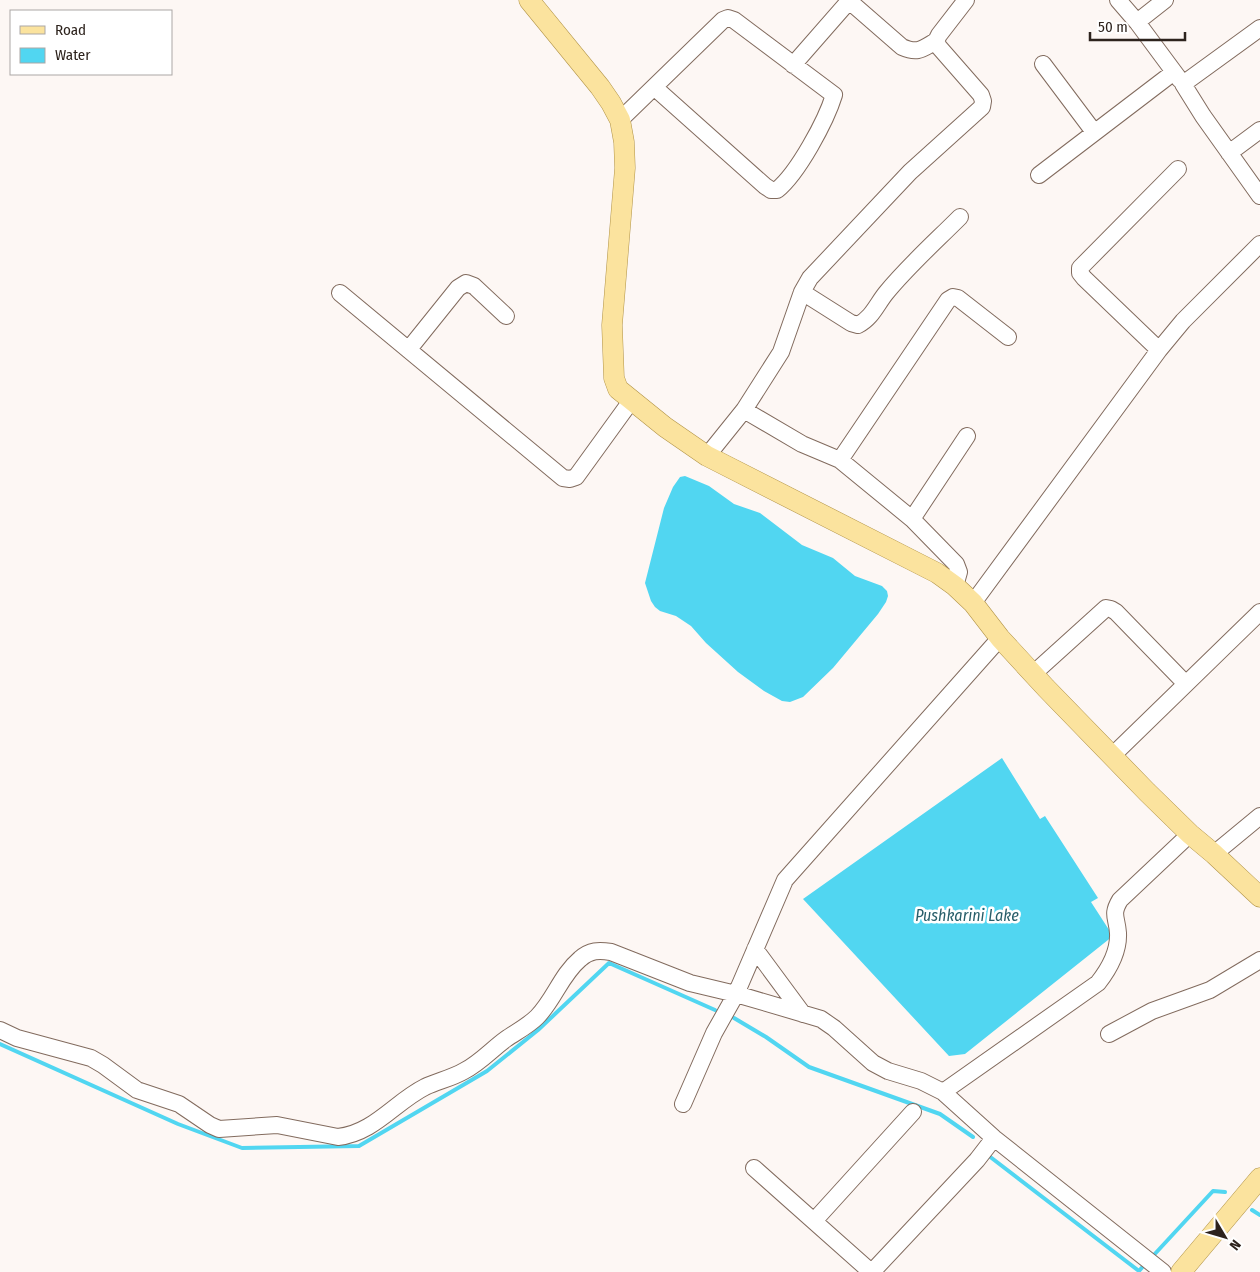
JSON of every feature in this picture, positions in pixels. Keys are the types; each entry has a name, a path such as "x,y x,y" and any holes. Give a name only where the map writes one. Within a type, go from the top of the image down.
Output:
{"main road":[{"path":"529,0 600,87 620,120 624,142 625,168 612,325 614,378 618,390 707,456 937,573 955,586 973,603 1000,638 1033,674 1190,834 1260,897"},
{"path":"1181,1272 1258,1183"}],"street":[{"path":"793,65 849,0 902,47 912,52 919,51 936,41 966,0"},
{"path":"1118,0 1137,22 1178,78 1260,196"},
{"path":"1137,22 1164,0"},
{"path":"620,120 723,20 728,18 734,20 834,95 830,108 799,164 777,190 771,190 654,87"},
{"path":"1038,175 1094,132 1260,28"},
{"path":"707,456 744,410 781,352 802,292 810,278 910,172 982,107 981,95 939,47 936,41"},
{"path":"1043,64 1094,132"},
{"path":"1229,153 1260,130"},
{"path":"1159,350 1084,278 1080,273 1080,268 1178,169"},
{"path":"802,292 851,323 858,325 870,316 885,294 909,267 960,217"},
{"path":"973,603 1159,350 1183,321 1260,244"},
{"path":"409,349 458,288 466,284 474,286 506,316"},
{"path":"340,293 563,478 570,479 576,477 631,401"},
{"path":"840,460 948,300 953,297 958,298 1008,337"},
{"path":"744,410 802,444 840,460 912,519 956,564 959,572 955,586"},
{"path":"912,519 967,436"},
{"path":"1033,674 1106,608 1111,608 1186,684"},
{"path":"1113,755 1260,612"},
{"path":"683,1104 714,1034 736,994 785,880 1000,638"},
{"path":"1214,854 1260,816"},
{"path":"943,1092 1098,983 1111,963 1117,947 1118,932 1114,916 1115,908 1120,900 1190,834"},
{"path":"756,948 803,1014"},
{"path":"0,1030 17,1038 91,1058 137,1090 178,1104 210,1126 219,1129 277,1125 338,1137 348,1136 372,1125 425,1087 477,1064 505,1040 538,1016 566,974 578,960 588,953 599,950 611,952 690,983 736,994 821,1019 834,1028 873,1063 888,1071 921,1081 943,1092 994,1138 1153,1264"},
{"path":"1109,1034 1152,1011 1210,990 1260,960"},
{"path":"814,1221 914,1112"},
{"path":"754,1168 872,1272 977,1160 994,1138"}],"water":[{"path":"685,476 709,486 734,504 760,513 802,545 833,558 855,576 882,586 887,591 886,602 878,614 833,668 803,697 790,702 782,701 764,691 738,672 706,643 691,626 676,616 660,611 651,601 645,583 664,508 673,487 680,477"},
{"name":"Pushkarini Lake","path":"1002,758 1040,819 1045,816 1098,898 1091,902 1113,936 965,1054 949,1056 803,899"}],"waterway":[{"path":"0,1044 178,1124 242,1148 359,1146 487,1071 538,1030 609,963 715,1010"},
{"path":"734,1018 766,1037 809,1067 940,1114 973,1137"},
{"path":"989,1156 1139,1271 1145,1264"},
{"path":"1152,1257 1213,1191 1225,1192"},
{"path":"1252,1210 1260,1215"}]}
